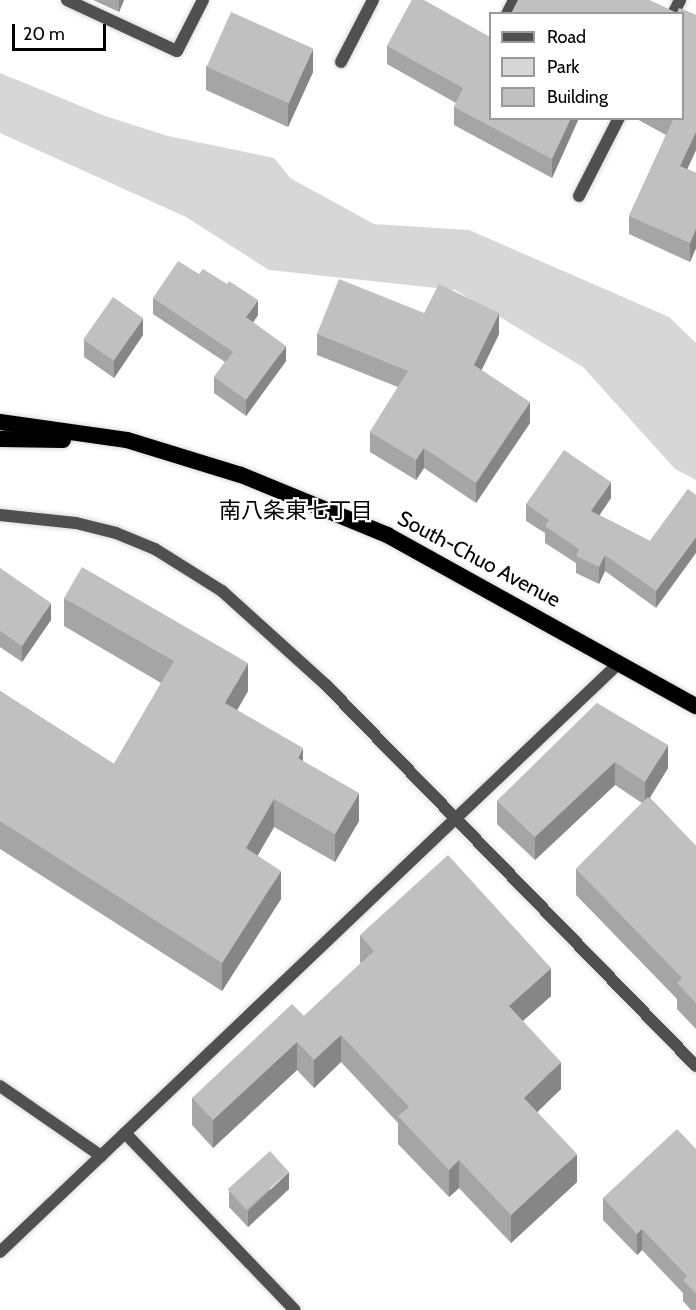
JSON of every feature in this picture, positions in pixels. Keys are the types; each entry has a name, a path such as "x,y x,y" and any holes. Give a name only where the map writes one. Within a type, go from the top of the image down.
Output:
{"highway":[{"name":"South-Chuo Avenue","path":"0,422 127,440 241,475 387,535 696,706"},
{"name":"South-Chuo Avenue","path":"0,440 127,440"}],"street":[{"path":"67,0 177,51 202,0"},
{"path":"341,62 373,0"},
{"path":"579,196 618,120"},
{"path":"0,515 76,523 116,533 189,568 256,619 456,818 696,1066"},
{"path":"0,1252 619,663"},
{"path":"0,1086 101,1156"},
{"path":"125,1133 295,1310"}],"green space":[{"path":"0,73 105,116 168,136 274,158 290,178 374,224 469,230 669,317 696,343 696,480 675,469 583,367 455,290 269,270 186,217 0,133"}],"building":[{"path":"412,0 424,0 489,36 489,120 570,120 552,159 454,107 463,88 387,46"},
{"path":"518,0 649,0 675,12 512,12"},
{"path":"679,8 696,15 696,132 680,166 696,173 696,229 690,243 629,216 673,120 684,120 684,12 677,12"},
{"path":"231,12 313,49 289,103 207,67"},
{"path":"178,261 199,274 203,269 227,284 229,281 258,300 246,317 286,346 246,400 214,377 233,352 153,298"},
{"path":"339,279 424,313 439,284 499,313 474,365 530,402 476,483 424,448 416,460 370,432 408,371 317,334"},
{"path":"113,297 143,318 113,361 83,340"},
{"path":"564,450 611,482 591,511 650,541 688,489 696,495 696,537 656,591 605,555 599,567 576,556 579,549 545,526 549,520 526,504"},
{"path":"82,567 248,663 225,703 303,748 298,758 359,793 335,834 274,799 246,848 281,871 222,963 0,821 0,691 114,764 174,661 64,598"},
{"path":"0,568 51,603 22,646 0,631"},
{"path":"597,703 668,745 645,782 615,762 535,837 497,801"},
{"path":"648,797 696,846 696,1003 677,983 682,978 576,869"},
{"path":"448,855 551,968 509,1006 561,1062 524,1098 577,1154 511,1215 459,1160 449,1170 398,1116 409,1107 341,1035 314,1060 297,1042 213,1120 192,1098 292,1004 304,1016 374,951 360,935"},
{"path":"677,1129 696,1149 696,1294 683,1280 687,1276 642,1229 637,1234 603,1198"},
{"path":"270,1151 289,1172 246,1210 228,1189"}],"district":[{"name":"南八条東七丁目","path":"296,511"}]}
